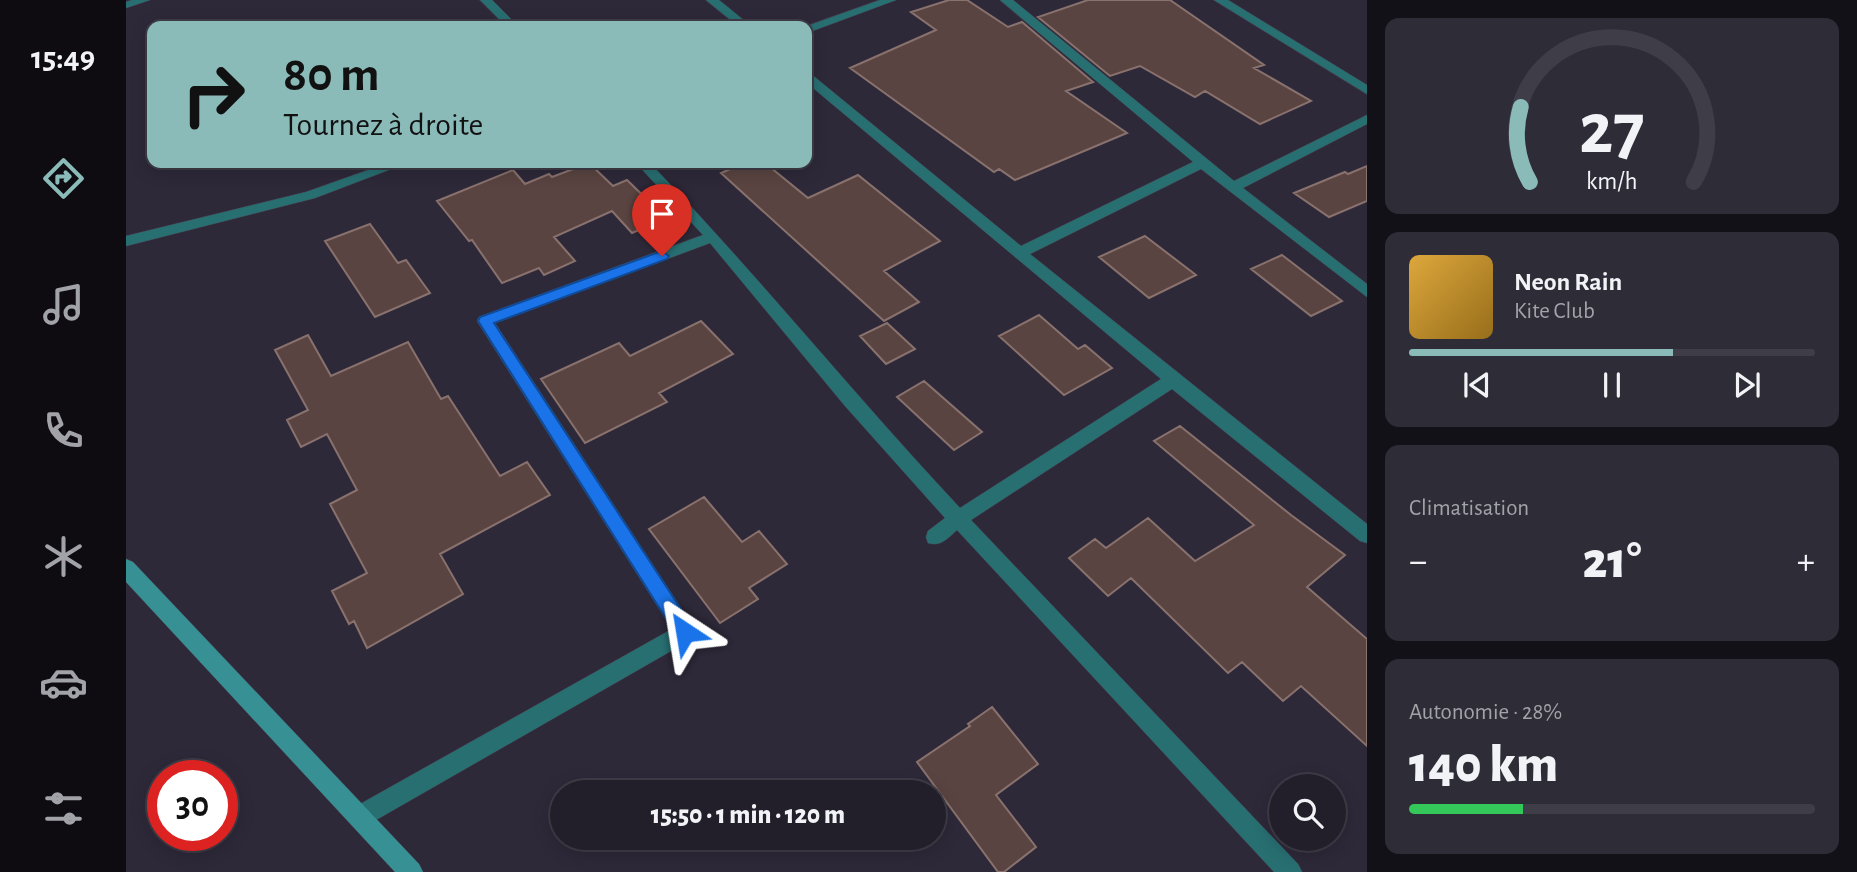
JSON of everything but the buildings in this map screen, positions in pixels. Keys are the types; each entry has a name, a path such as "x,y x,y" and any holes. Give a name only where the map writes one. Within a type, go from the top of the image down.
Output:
{"street":[{"path":"126,5 144,0"},
{"path":"486,0 507,21"},
{"path":"712,0 739,21"},
{"path":"812,28 890,0"},
{"path":"1006,0 1202,163 1367,292"},
{"path":"1220,0 1367,90"},
{"path":"812,81 1173,380 1367,535"},
{"path":"1234,187 1367,119"},
{"path":"1019,253 1202,163"},
{"path":"127,237 310,195 386,168"},
{"path":"648,168 713,237 771,310 956,520 1138,708 1290,872"},
{"path":"361,816 685,632 485,321 713,237"},
{"path":"935,537 956,520 1173,380"},
{"path":"126,568 411,872"}],"route":[{"path":"662,256 485,321 685,632"}]}
